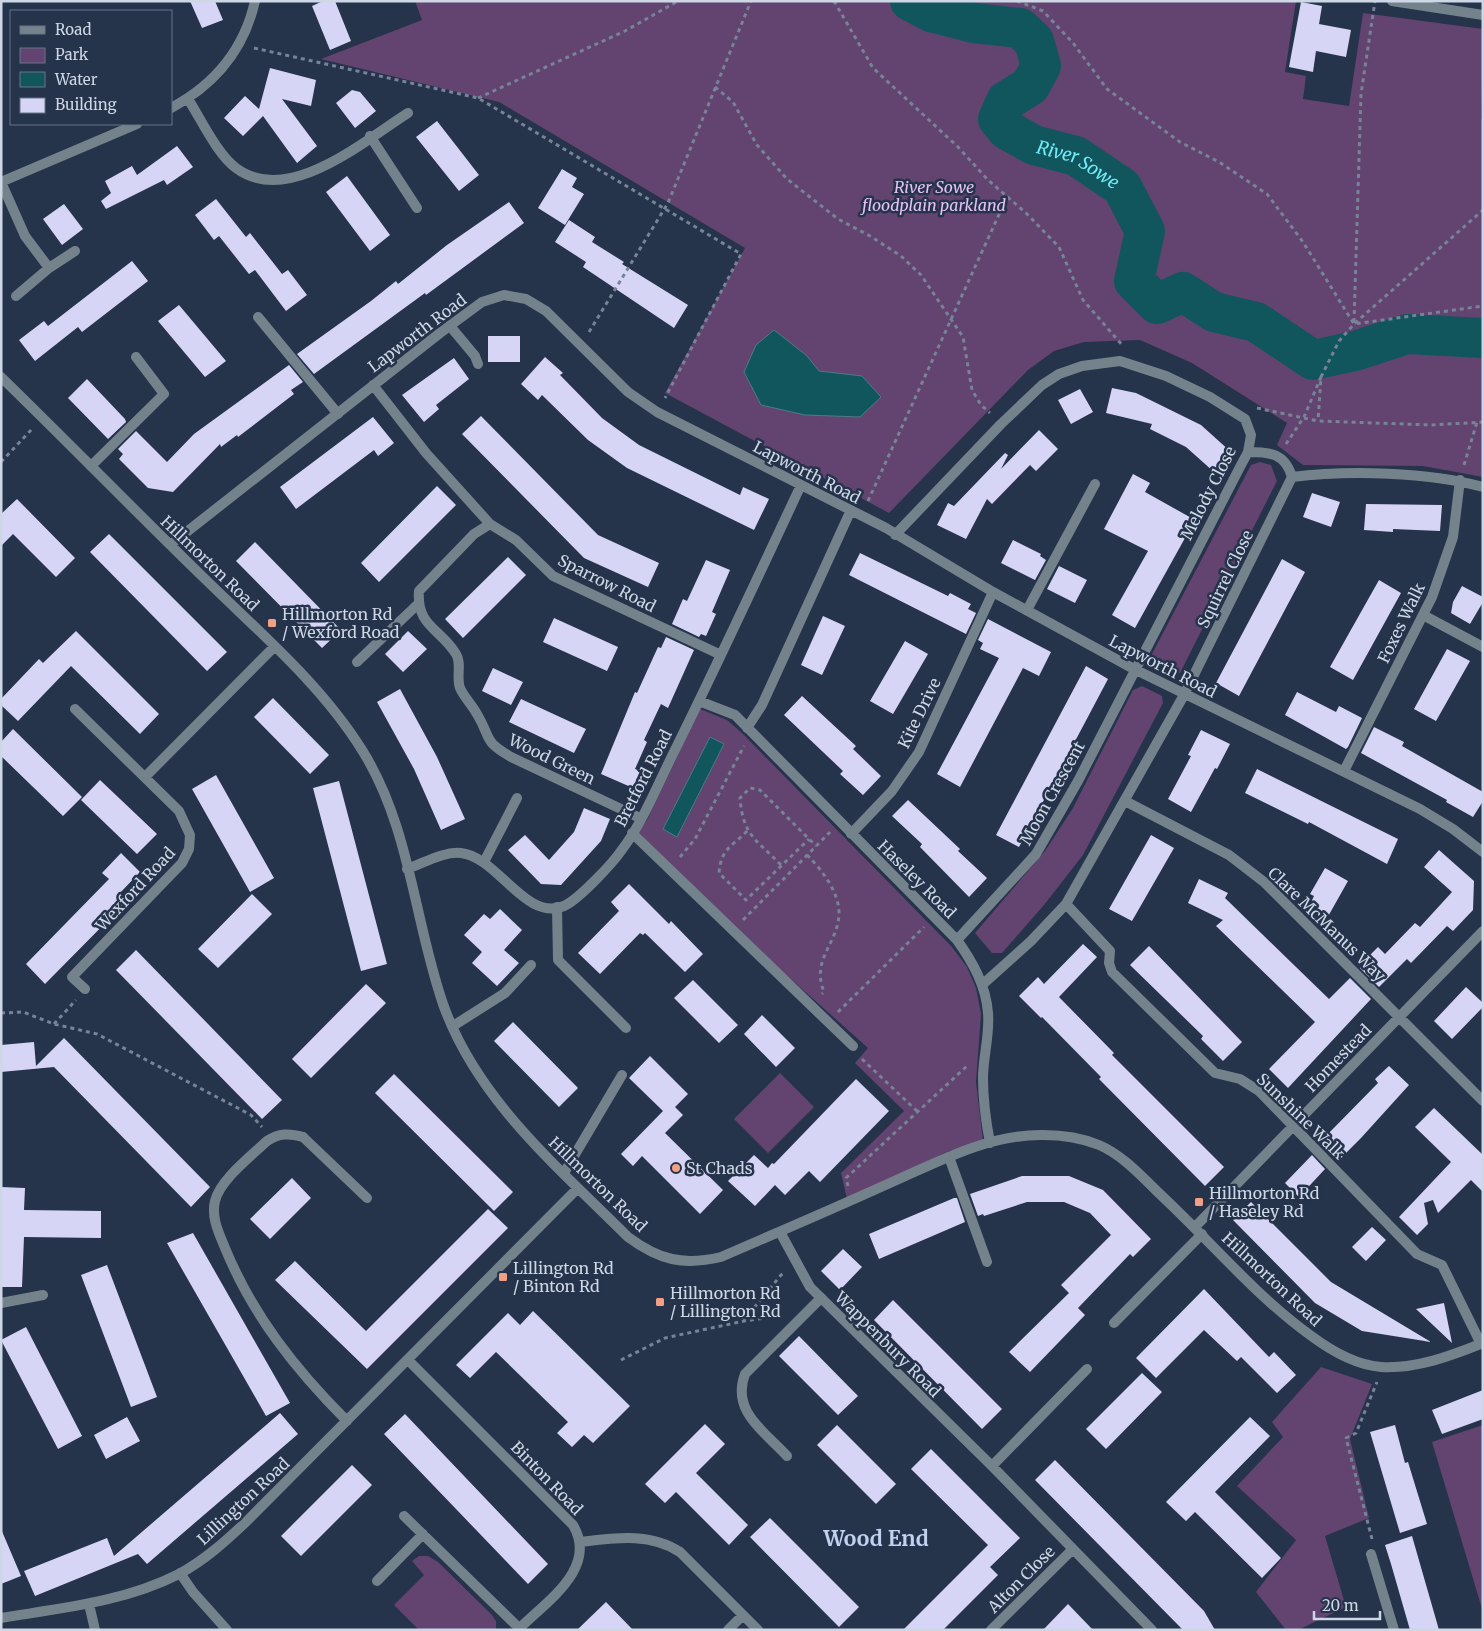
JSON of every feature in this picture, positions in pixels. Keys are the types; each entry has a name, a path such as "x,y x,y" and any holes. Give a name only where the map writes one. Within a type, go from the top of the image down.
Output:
{"street":[{"path":"172,107 188,99 208,83 234,52 240,43 255,1"},
{"path":"1392,1 1483,16"},
{"path":"188,99 224,156 236,168 265,180 288,180 312,172 408,113"},
{"path":"49,268 25,236 1,182 135,125"},
{"path":"370,136 417,208"},
{"path":"16,296 49,268 75,251"},
{"name":"Lapworth Road","path":"170,545 482,302 504,295 526,299 546,311 628,392 658,412 850,510 1134,669 1184,695 1344,770 1428,814 1453,829 1483,852"},
{"path":"258,317 338,414"},
{"path":"450,326 475,356 478,364"},
{"path":"91,466 164,394 136,357"},
{"name":"Melody Close","path":"895,535 1001,424 1042,385 1059,374 1082,366 1120,361 1166,376 1210,397 1245,419 1251,435 1248,452 1134,669"},
{"name":"Hillmorton Road","path":"1,377 324,698 363,751 387,800 436,981 452,1026 477,1074 498,1103 578,1188 628,1237 646,1250 670,1260 699,1262 720,1257 949,1157 990,1143 1016,1136 1044,1134 1072,1137 1100,1145 1138,1172 1279,1309 1306,1333 1340,1354 1363,1364 1381,1367 1429,1362 1482,1344"},
{"name":"Sparrow Road","path":"373,385 426,453 490,524 516,540 553,576 721,655"},
{"path":"1248,452 1265,452 1279,456 1289,466 1292,477 1337,474 1460,480 1483,487"},
{"name":"Squirrel Close","path":"1184,695 1292,477"},
{"name":"Foxes Walk","path":"1344,770 1432,597 1453,537 1460,480"},
{"path":"1026,610 1095,484"},
{"name":"Bretford Road","path":"557,907 563,906 579,896 621,852 632,833 699,701 801,485"},
{"path":"750,732 850,510"},
{"path":"357,662 418,604 419,591 474,534 490,524"},
{"name":"Kite Drive","path":"851,834 892,791 919,752 994,592"},
{"name":"Wood Green","path":"418,604 424,619 457,655 460,688 478,716 486,736 493,746 511,757 640,818"},
{"path":"1423,615 1483,647"},
{"path":"144,777 274,647"},
{"name":"Moon Crescent","path":"956,940 1036,854 1078,781 1134,669"},
{"path":"982,985 1031,941 1066,904 1184,695"},
{"name":"Haseley Road","path":"699,701 735,715 956,940 972,961 982,985 988,1013 984,1059 984,1105 990,1143"},
{"name":"Wexford Road","path":"75,709 184,819 190,835 189,849 182,863 72,977 85,989"},
{"path":"484,862 517,798"},
{"name":"Clare McManus Way","path":"1125,801 1229,855 1264,882 1483,1101"},
{"path":"632,833 853,1046"},
{"path":"407,869 445,854 462,853 484,862 496,871 512,889 536,904 548,908 557,907 558,960 626,1028"},
{"name":"Sunshine Walk","path":"1066,904 1110,951 1109,963 1112,972 1191,1051 1215,1073 1240,1079 1259,1091 1417,1254 1442,1265 1482,1344"},
{"name":"Homestead","path":"1114,1323 1293,1127 1483,931"},
{"path":"452,1026 505,993 531,965"},
{"path":"564,1173 622,1075"},
{"path":"347,1422 297,1369 278,1343 237,1277 217,1227 214,1213 215,1200 220,1190 272,1138 286,1133 304,1137 367,1198"},
{"path":"949,1157 987,1262"},
{"name":"Lillington Road","path":"1,1618 89,1604 140,1590 180,1573 231,1537 578,1188"},
{"name":"Wappenbury Road","path":"780,1232 810,1288 992,1466 1152,1630"},
{"path":"1,1303 44,1295"},
{"path":"787,1456 745,1411 740,1387 745,1374 821,1298"},
{"name":"Binton Road","path":"408,1360 573,1525 580,1542"},
{"path":"992,1466 1088,1369"},
{"path":"404,1516 519,1629 570,1579 577,1566 580,1542 641,1538 667,1543 680,1552 758,1630"},
{"path":"377,1581 423,1534"},
{"name":"Alton Close","path":"991,1630 1072,1548"},
{"path":"1371,1554 1394,1630"},
{"path":"180,1573 193,1592 227,1630"},
{"path":"89,1604 95,1630"},
{"path":"728,1630 743,1615"}],"path":[{"path":"478,98 616,35 678,1"},
{"path":"578,344 591,329 665,208 751,1"},
{"path":"834,1 873,68 958,147 1059,247 1083,300 1123,346"},
{"path":"1017,1 1043,11 1073,43 1107,89 1180,142 1220,162 1266,194 1303,242 1354,324"},
{"path":"1354,324 1361,94 1375,1"},
{"path":"234,52 251,48 478,98 741,254 658,412"},
{"path":"715,87 733,102 758,145 787,179 838,219 901,256 921,275 963,337 972,390 981,405 1001,424"},
{"path":"861,516 1007,197"},
{"path":"1279,456 1304,417 1339,341 1354,324 1483,210"},
{"path":"1354,324 1483,306"},
{"path":"1318,421 1321,377"},
{"path":"1248,404 1257,408 1318,421 1432,425 1483,422"},
{"path":"1,462 43,418"},
{"path":"1460,480 1477,422"},
{"path":"668,867 695,839 750,732"},
{"path":"781,864 747,831 742,816 740,798 750,788 760,790 816,846"},
{"path":"732,931 839,823"},
{"path":"747,831 732,843 720,858 718,873 746,900 781,864 809,839"},
{"path":"807,855 829,882 836,899 839,915 822,957 819,979 824,992 811,1006"},
{"path":"827,1022 933,918"},
{"path":"54,1024 85,989"},
{"path":"1,1013 23,1012 54,1024 96,1034 251,1115 272,1138"},
{"path":"853,1046 865,1063 918,1112"},
{"path":"851,1200 846,1178 968,1065 984,1059"},
{"path":"744,1321 781,1275 797,1266"},
{"path":"621,1360 666,1338 744,1321 781,1316"},
{"path":"1371,1554 1372,1539 1346,1438 1356,1433 1381,1367"}],"green space":[{"name":"River Sowe floodplain parkland","path":"415,1 1296,1 1285,72 1306,76 1303,99 1349,106 1363,13 1483,29 1481,119 1483,119 1483,477 1423,466 1303,465 1277,445 1287,423 1192,363 1140,340 1084,342 1054,351 1028,370 889,513 665,393 745,248 499,102 321,59 422,20"},
{"path":"1260,462 1271,465 1277,481 1180,673 1174,673 1152,661 1152,654 1251,465"},
{"path":"1142,686 1162,696 1163,703 1083,855 1044,905 1002,953 992,953 975,933 1045,851 1073,808 1133,690"},
{"path":"700,709 727,720 742,733 952,947 967,967 976,988 981,1014 976,1082 983,1141 949,1151 847,1199 841,1173 904,1111 855,1063 868,1048 737,931 638,832 647,820"},
{"path":"780,1073 814,1107 768,1153 734,1119"},
{"path":"1321,1367 1372,1384 1350,1439 1369,1518 1325,1536 1346,1607 1298,1630 1286,1630 1256,1592 1296,1540 1237,1486 1283,1437 1272,1422"},
{"path":"1483,1425 1483,1612 1432,1442"},
{"path":"419,1556 428,1556 438,1562 492,1615 496,1621 496,1630 419,1630 394,1605 424,1575 412,1561"}],"water":[{"path":"774,330 806,355 819,371 862,376 881,397 860,417 805,415 761,405 744,372 756,345"},
{"path":"710,737 724,744 677,837 663,829"}],"building":[{"path":"190,1 215,1 223,20 202,28"},
{"path":"323,1 335,1 351,41 330,50 312,6"},
{"path":"1301,2 1322,6 1319,24 1351,30 1346,57 1316,51 1313,72 1289,67"},
{"path":"270,68 316,80 311,106 282,99 317,146 297,163 263,116 243,136 224,118 245,96 259,109"},
{"path":"352,90 360,92 376,111 355,128 336,103"},
{"path":"437,121 479,175 459,191 416,137"},
{"path":"177,146 193,167 167,185 164,180 106,209 101,201 111,193 105,181 132,166 137,175"},
{"path":"562,169 577,178 572,187 584,194 565,225 538,208"},
{"path":"347,176 390,235 370,251 326,192"},
{"path":"216,199 246,237 250,233 282,274 288,270 307,295 286,311 255,270 249,274 219,236 214,240 195,215"},
{"path":"509,202 524,223 426,295 425,293 314,374 297,354 396,281 398,284 447,245"},
{"path":"64,204 83,229 62,245 43,219"},
{"path":"569,220 595,237 592,242 624,262 622,264 688,305 674,328 583,267 586,262 555,242"},
{"path":"132,261 148,281 82,332 78,327 35,361 19,340 44,321 48,326"},
{"path":"179,305 226,361 205,377 158,321"},
{"path":"488,336 520,336 520,362 488,362"},
{"path":"545,357 563,373 560,375 602,418 639,445 740,495 743,487 769,499 754,530 627,468 588,440 542,395 538,400 521,384"},
{"path":"454,358 469,379 436,405 439,409 424,422 402,395"},
{"path":"289,365 303,382 291,390 294,394 238,437 237,435 221,447 220,444 173,492 148,488 119,459 123,454 118,449 136,431 167,462 194,434"},
{"path":"87,379 125,419 126,422 108,439 68,398"},
{"path":"1112,388 1136,393 1201,425 1231,452 1214,472 1186,447 1150,429 1152,424 1106,413"},
{"path":"1080,389 1093,412 1071,424 1058,400"},
{"path":"481,416 598,535 659,563 648,587 584,558 462,434"},
{"path":"373,417 394,443 378,456 374,450 296,509 280,487"},
{"path":"1039,430 1058,449 1036,471 1030,465 992,504 987,499 966,539 937,525 948,503 954,506 1005,453 1008,455 1001,469"},
{"path":"1133,474 1150,483 1145,492 1195,520 1135,628 1112,615 1148,551 1104,529"},
{"path":"437,486 456,505 379,582 361,563"},
{"path":"1312,493 1340,502 1331,527 1303,517"},
{"path":"17,499 75,558 56,577 13,534 1,546 1,514"},
{"path":"1366,504 1442,505 1440,531 1393,529 1393,532 1364,530"},
{"path":"109,534 227,652 207,671 90,552"},
{"path":"1013,540 1041,554 1040,556 1046,560 1035,580 1001,563"},
{"path":"255,542 341,630 322,648 236,561"},
{"path":"860,553 948,596 950,593 971,604 968,609 976,613 966,634 849,575"},
{"path":"508,557 526,575 463,638 445,619"},
{"path":"1282,559 1305,572 1239,696 1216,683"},
{"path":"706,560 730,570 712,612 716,614 706,636 701,634 699,637 672,624 683,599 687,601"},
{"path":"1059,566 1087,580 1075,603 1047,589"},
{"path":"1379,580 1401,593 1353,680 1330,667"},
{"path":"1462,586 1483,597 1483,602 1470,624 1451,613 1453,602"},
{"path":"823,616 845,626 822,675 801,665"},
{"path":"554,618 618,647 607,671 543,642"},
{"path":"988,619 1051,652 1039,676 1023,668 960,787 937,774 999,658 980,649 983,643 978,640"},
{"path":"76,631 159,714 140,734 71,666 18,721 1,705 1,699 39,659 43,663"},
{"path":"408,631 427,649 403,672 385,654"},
{"path":"666,637 694,650 668,708 661,704 644,740 647,742 635,769 640,771 633,788 601,774 635,692 637,693 658,647 661,648"},
{"path":"905,641 928,654 893,714 870,701"},
{"path":"1447,649 1470,661 1436,721 1414,709"},
{"path":"1086,666 1108,679 1019,847 996,835"},
{"path":"493,668 523,682 511,705 482,691"},
{"path":"400,689 437,757 465,819 441,830 414,769 377,702"},
{"path":"1297,692 1336,712 1339,706 1362,718 1346,749 1285,715"},
{"path":"802,696 856,746 853,749 881,776 863,795 840,774 843,771 784,715"},
{"path":"273,698 329,755 310,774 254,717"},
{"path":"521,699 586,729 574,753 509,722"},
{"path":"1374,727 1404,742 1402,746 1483,792 1483,801 1473,817 1446,802 1447,800 1361,753"},
{"path":"13,729 82,797 63,816 1,756 1,742"},
{"path":"1201,730 1230,744 1191,812 1168,799 1191,756 1188,755"},
{"path":"1257,769 1398,839 1387,864 1309,822 1308,824 1245,793"},
{"path":"216,775 274,878 250,892 192,789"},
{"path":"100,780 157,834 137,854 81,800"},
{"path":"339,781 387,964 361,971 313,788"},
{"path":"908,800 960,849 958,851 987,878 969,897 920,847 922,844 892,816"},
{"path":"584,808 610,819 601,841 561,885 541,884 508,850 525,835 549,860 574,832"},
{"path":"1151,835 1174,848 1132,921 1109,909"},
{"path":"1439,850 1474,881 1473,910 1453,931 1447,926 1411,963 1407,959 1379,987 1360,968 1366,963 1364,961 1378,947 1385,954 1415,923 1420,927 1452,892 1424,867"},
{"path":"121,853 140,872 119,894 127,901 45,984 26,964 109,879 102,873"},
{"path":"1325,868 1348,881 1326,920 1307,910 1314,896 1310,894"},
{"path":"1199,879 1228,893 1225,898 1329,999 1350,978 1371,999 1288,1088 1269,1069 1315,1022 1216,926 1223,920 1188,903"},
{"path":"629,884 669,924 671,921 703,954 685,972 645,933 643,935 640,933 600,974 578,953 619,911 611,902"},
{"path":"252,894 272,914 218,968 198,949"},
{"path":"500,909 522,930 504,950 519,963 497,986 472,963 482,952 464,935 484,914 490,919"},
{"path":"1083,944 1097,957 1059,997 1114,1053 1112,1055 1224,1167 1205,1186 1099,1079 1101,1077 1019,996 1038,977 1044,984"},
{"path":"1149,946 1242,1042 1223,1061 1201,1039 1203,1036 1130,965"},
{"path":"136,950 282,1100 262,1119 116,970"},
{"path":"693,980 738,1025 719,1043 674,998"},
{"path":"366,984 386,1003 311,1078 292,1059"},
{"path":"1466,987 1483,1003 1483,1007 1452,1039 1434,1021"},
{"path":"762,1015 795,1048 776,1067 744,1034"},
{"path":"513,1022 578,1088 559,1107 494,1041"},
{"path":"64,1038 210,1187 191,1207 54,1067 1,1072 1,1045 34,1042 36,1066"},
{"name":"St Chads","path":"650,1056 688,1094 675,1107 683,1115 665,1133 723,1190 700,1214 642,1156 633,1166 621,1154 663,1111 629,1078"},
{"path":"1389,1066 1409,1085 1340,1159 1338,1156 1335,1159 1321,1145 1325,1141 1325,1137 1378,1083 1375,1079"},
{"path":"394,1074 513,1192 494,1211 375,1093"},
{"path":"856,1079 889,1111 820,1182 809,1171 785,1195 775,1185 755,1206 728,1181 754,1155 768,1168 772,1163 774,1164"},
{"path":"1434,1108 1483,1155 1483,1192 1471,1180 1438,1213 1433,1200 1424,1203 1428,1224 1417,1235 1399,1217 1451,1162 1415,1127"},
{"path":"1312,1155 1325,1169 1299,1197 1285,1183"},
{"path":"1022,1176 1069,1176 1103,1190 1151,1239 1133,1257 1130,1254 1078,1308 1085,1315 1030,1372 1009,1352 1069,1293 1061,1285 1111,1235 1090,1213 1064,1202 1027,1202 984,1216 983,1214 978,1216 970,1194"},
{"path":"292,1178 311,1198 270,1239 250,1219"},
{"path":"1,1187 25,1188 24,1210 101,1211 101,1238 24,1237 22,1287 1,1287"},
{"path":"957,1198 965,1222 879,1259 869,1234"},
{"path":"1251,1202 1331,1282 1431,1342 1362,1331 1315,1303 1233,1220"},
{"path":"488,1209 508,1228 367,1369 275,1280 295,1261 366,1331"},
{"path":"1372,1227 1386,1240 1366,1261 1352,1247"},
{"path":"193,1233 290,1403 266,1416 167,1243"},
{"path":"843,1249 862,1267 840,1290 821,1271"},
{"path":"107,1265 157,1397 131,1407 81,1275"},
{"path":"1204,1289 1269,1357 1274,1352 1296,1375 1277,1393 1241,1357 1237,1361 1204,1330 1156,1378 1136,1358"},
{"path":"893,1300 1002,1409 982,1429 874,1320"},
{"path":"1444,1303 1452,1343 1416,1309"},
{"path":"533,1311 630,1406 593,1443 584,1435 572,1447 557,1433 568,1422 496,1352 470,1378 456,1365 508,1313 520,1325"},
{"path":"26,1327 82,1436 58,1449 1,1340"},
{"path":"799,1336 858,1396 838,1415 779,1356"},
{"path":"1142,1373 1162,1392 1106,1449 1086,1429"},
{"path":"1483,1390 1483,1419 1442,1434 1432,1410"},
{"path":"280,1413 298,1434 147,1564 138,1554 35,1596 24,1571 107,1538 114,1556"},
{"path":"405,1414 548,1564 528,1584 384,1434"},
{"path":"127,1417 140,1441 106,1459 94,1435"},
{"path":"1250,1417 1270,1436 1215,1492 1281,1558 1262,1578 1195,1512 1186,1521 1166,1502"},
{"path":"705,1424 725,1444 696,1473 748,1525 729,1545 676,1492 665,1503 645,1484"},
{"path":"837,1425 896,1484 876,1504 817,1445"},
{"path":"1395,1425 1405,1463 1408,1462 1427,1524 1400,1533 1370,1432"},
{"path":"931,1449 1020,1538 990,1567 998,1575 943,1630 903,1630 988,1545 911,1469"},
{"path":"1055,1460 1204,1611 1215,1630 1183,1630 1035,1480"},
{"path":"352,1465 372,1485 301,1556 281,1536"},
{"path":"770,1518 859,1607 839,1627 750,1537"},
{"path":"1,1529 21,1576 1,1584"},
{"path":"1412,1536 1439,1630 1410,1630 1385,1545"},
{"path":"606,1602 633,1630 577,1630"},
{"path":"1068,1604 1093,1630 1043,1630"}],"waterway":[{"name":"River Sowe","path":"910,1 931,12 974,23 1020,28 1034,41 1041,66 1030,86 1006,101 998,119 1007,130 1034,145 1076,156 1122,187 1145,231 1134,281 1157,304 1183,292 1214,312 1256,322 1313,360 1355,351 1407,334 1483,338"}],"place":[{"name":"Hillmorton Rd / Wexford Road","path":"272,623"},
{"name":"St Chads","path":"676,1168"},
{"name":"Hillmorton Rd / Haseley Rd","path":"1199,1202"},
{"name":"Lillington Rd / Binton Rd","path":"503,1277"},
{"name":"Hillmorton Rd / Lillington Rd","path":"660,1302"}],"district":[{"name":"Wood End","path":"876,1538"}]}
